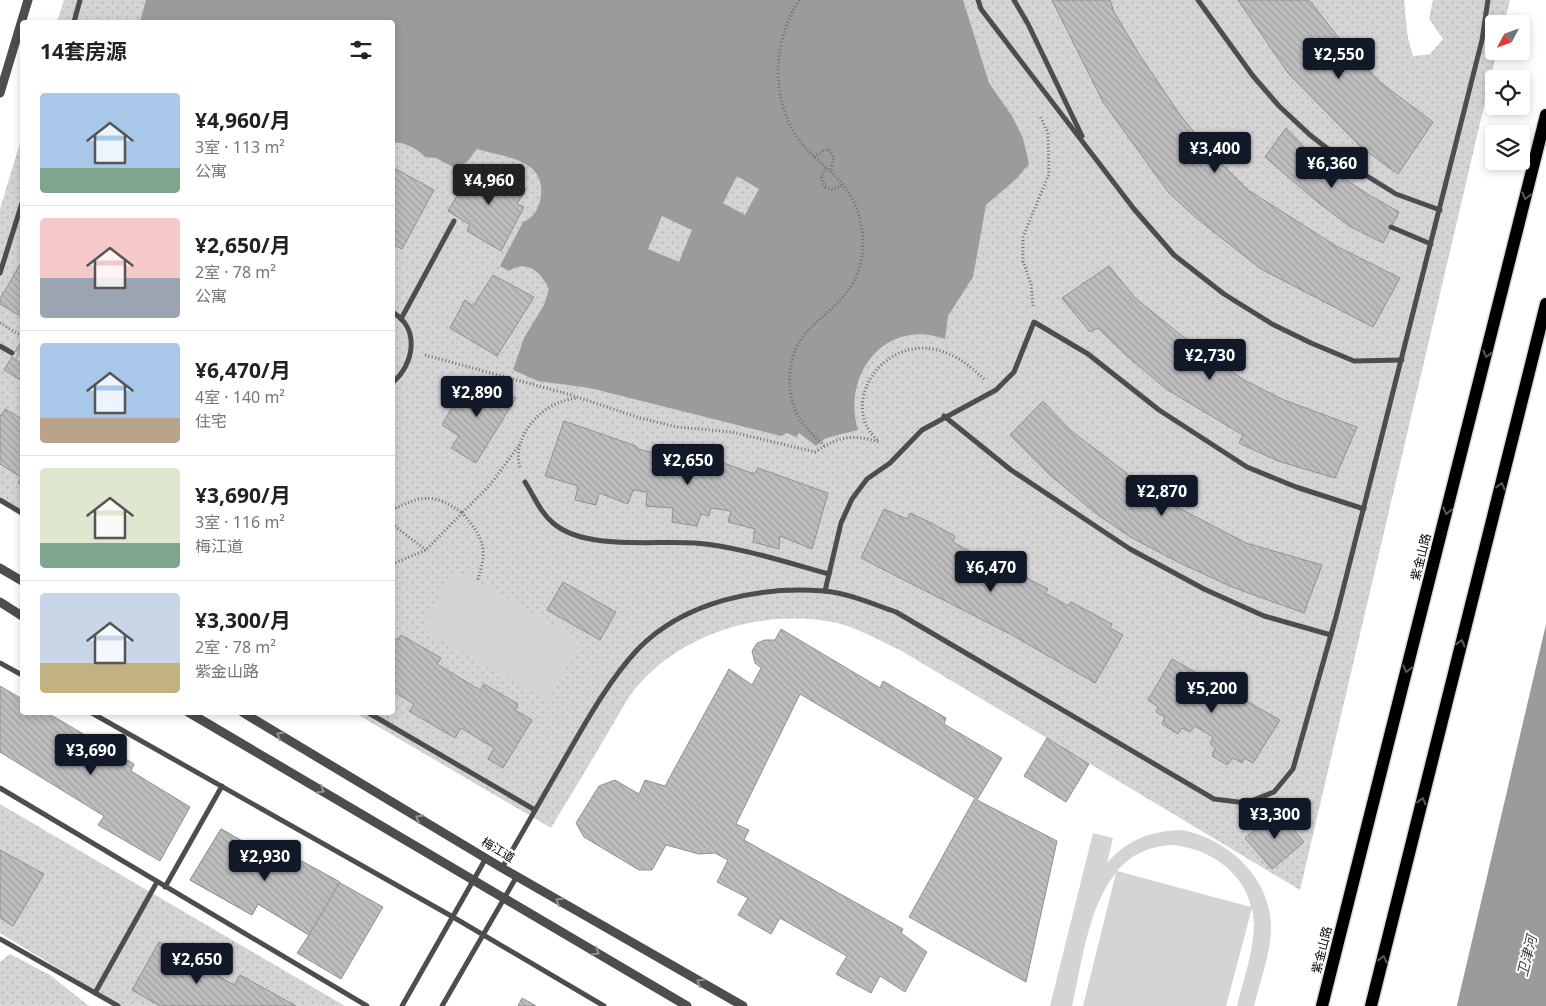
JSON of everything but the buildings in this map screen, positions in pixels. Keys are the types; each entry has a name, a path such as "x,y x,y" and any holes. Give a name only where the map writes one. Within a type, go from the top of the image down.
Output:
{"main road":[{"name":"紫金山路","path":"1322,1006 1546,115"},
{"path":"1371,1006 1546,304"}],"street":[{"path":"22,20 28,0"},
{"path":"75,20 80,0"},
{"path":"978,0 981,9 1134,209 1174,255 1224,294 1272,324 1354,360 1402,360"},
{"path":"1014,0 1028,24 1087,146"},
{"path":"1198,0 1253,76 1279,106 1310,135 1346,163 1396,194 1440,210"},
{"path":"502,868 590,714 638,649 669,624 708,604 749,594 825,591 896,612 1214,799 1246,803 1274,792 1293,768 1331,635 1440,210 1482,40 1488,0"},
{"path":"0,93 20,27"},
{"path":"0,272 20,209"},
{"path":"401,319 454,221"},
{"path":"1391,227 1431,244"},
{"path":"395,314 401,319 411,337 412,351 409,364 401,376 395,380"},
{"path":"825,591 841,523 852,499 868,479 896,457 922,430 944,416 996,390 1014,372 1034,322 1088,354 1159,410 1247,467 1296,487 1364,509"},
{"path":"0,346 12,353"},
{"path":"944,416 1011,470 1072,513 1130,549 1204,589 1264,616 1331,635"},
{"path":"525,482 541,509 554,524 571,533 601,540 649,544 693,543 743,550 829,574"},
{"path":"0,500 20,512"},
{"path":"0,568 20,580"},
{"path":"0,602 20,615"},
{"path":"0,663 20,674"},
{"path":"95,715 484,935 604,1006"},
{"path":"193,715 687,1006"},
{"name":"梅江道","path":"247,715 502,868 742,1006"},
{"path":"372,715 535,810"},
{"path":"165,887 222,786"},
{"path":"0,788 367,1006"},
{"path":"402,1006 486,858"},
{"path":"442,1006 517,876"},
{"path":"95,993 157,882"},
{"path":"0,939 118,1006"}],"path":[{"path":"799,0 788,21 780,46 779,88 784,110 794,133 814,157 843,185 855,203 859,215 862,240 858,270 844,296 802,338 795,352 789,381 798,415 824,446"},
{"path":"1034,322 1031,284 1023,261 1023,237 1049,174 1048,133 1036,107"},
{"path":"814,157 828,149 834,157 830,172"},
{"path":"826,168 822,176 825,187 833,190 843,185"},
{"path":"0,323 20,335"},
{"path":"896,457 879,442 867,424 864,392 875,370 882,362 898,353 924,348 945,352 961,359 996,390"},
{"path":"412,351 579,398 640,418 677,427 732,432 815,452 824,446 848,437 862,436 879,442"},
{"path":"525,482 518,461 520,444 525,431 535,418 549,407 558,402 579,398"},
{"path":"395,563 426,550 490,485 520,444"},
{"path":"395,509 415,499 431,498 446,501 462,513 480,538 485,554 477,582"},
{"path":"395,526 426,550"}],"shaded area":[{"path":"64,0 1404,0 1408,38 1413,56 1430,54 1443,39 1429,19 1433,0 1510,0 1506,15 1485,15 1485,60 1495,60 1493,70 1485,70 1485,102 1300,890 900,650 861,631 837,623 809,619 780,619 751,623 722,630 695,642 670,657 648,675 629,697 551,828 358,715 395,715 395,20 58,20"},
{"path":"20,143 20,516 0,503 0,209"},
{"path":"455,569 582,641 548,700 421,629"},
{"path":"0,804 345,1006 120,1006 0,933"},
{"path":"1182,830 1215,842 1244,864 1264,892 1269,909 1271,937 1254,1006 1237,1006 1247,970 1254,932 1252,908 1226,1006 1083,1006 1116,873 1106,886 1092,919 1072,1006 1050,1006 1093,833 1113,838 1107,863 1132,842 1160,832","holes":["1170,845 1197,850 1221,863 1240,882 1247,894 1251,907 1117,871 1141,852"]},
{"path":"10,954 50,975 89,1006 0,1006 0,962"}],"water":[{"path":"146,0 963,0 989,83 1012,116 1023,138 1029,164 1016,179 986,205 973,277 948,316 945,339 924,334 904,336 887,343 873,355 862,371 856,389 854,409 858,430 826,438 816,446 799,433 796,437 787,433 781,436 590,388 538,381 513,370 524,338 544,305 549,289 542,277 533,269 522,266 509,271 500,266 523,222 532,216 538,208 541,187 538,176 532,168 512,158 477,149 467,162 455,168 436,158 425,157 419,151 406,144 395,143 395,20 141,20","holes":["737,176 759,189 745,215 723,203","662,216 692,230 679,262 648,249"]},
{"name":"卫津河","path":"1546,624 1546,1006 1457,1006 1457,1005"}],"tunnel":[{"path":"12,353 20,358"}]}
